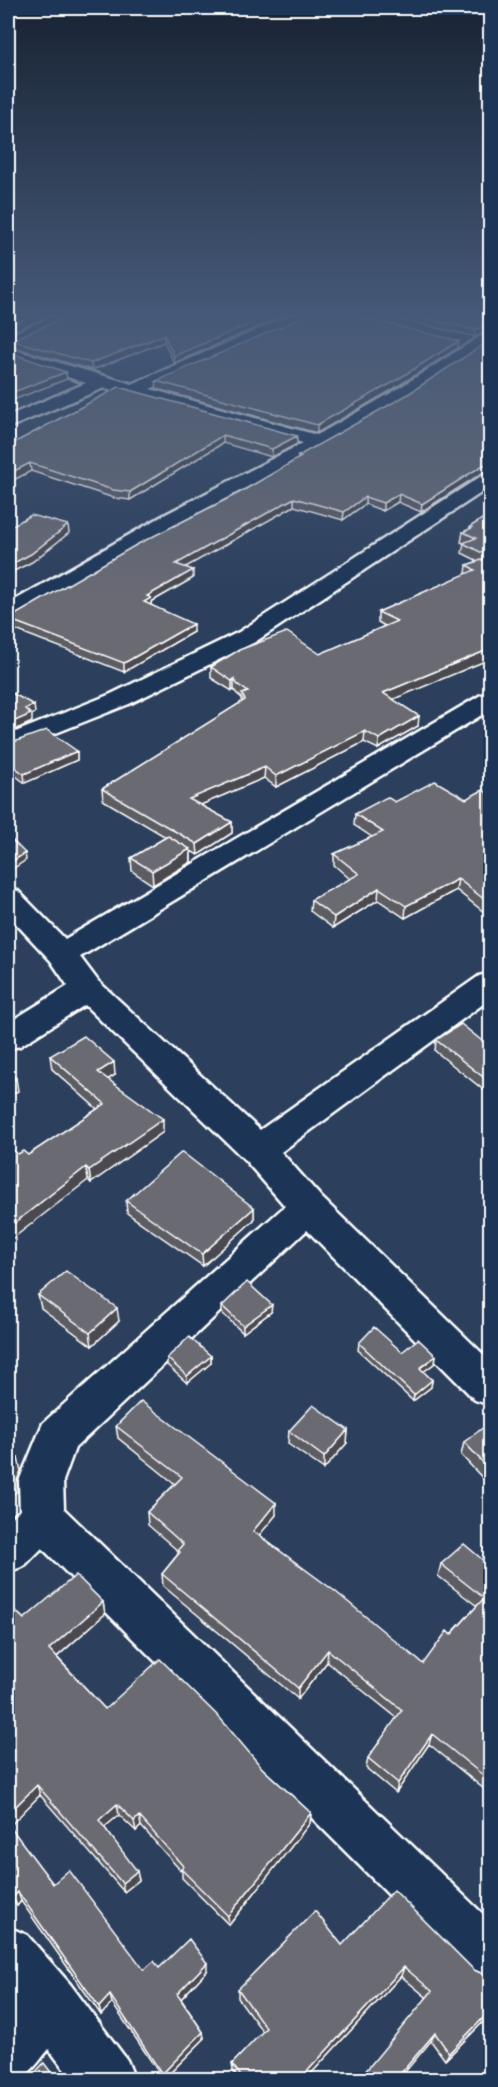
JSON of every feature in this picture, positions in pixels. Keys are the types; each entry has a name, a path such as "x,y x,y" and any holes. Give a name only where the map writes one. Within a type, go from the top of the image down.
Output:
{"street":[{"path":"8,423 41,408"},
{"path":"200,408 320,442"},
{"path":"8,613 173,518 320,442 377,408"},
{"path":"8,744 120,699 247,637 490,479"},
{"path":"62,954 490,700"},
{"path":"8,898 62,954 87,989 258,1150 308,1207 490,1387"},
{"path":"258,1150 490,984"},
{"path":"8,1038 87,989"},
{"path":"308,1207 58,1436 41,1481 42,1518 490,1958"},
{"path":"8,1551 42,1518"},
{"path":"8,1954 50,2004 107,2079"},
{"path":"8,2054 50,2004"}],"building":[{"path":"79,408 197,408 297,436 272,449 223,435 130,492 113,490 30,463 8,474 8,443 12,444"},
{"path":"256,408 347,408 317,425"},
{"path":"383,408 490,408 490,464 483,465 422,504 399,494 383,503 365,497 344,512 294,498 176,564 193,570 147,596 151,598 144,602 193,624 124,663 8,619 136,545 239,493 301,457 298,456"},
{"path":"490,514 490,557 463,543 476,538 463,532"},
{"path":"31,515 68,525 31,554 8,566 8,528"},
{"path":"490,557 490,649 383,693 419,716 379,739 365,731 276,776 265,767 189,799 232,822 197,844 102,789 245,700 242,694 248,692 234,679 232,681 211,667 239,650 287,632 320,654 397,621 378,612 475,570 467,565"},
{"path":"8,691 34,705 25,709 31,714 8,724"},
{"path":"47,730 77,751 24,774 8,762 8,744"},
{"path":"435,781 466,799 483,790 490,795 490,898 485,900 458,879 406,906 379,888 334,917 311,900 359,874 334,854 383,832 355,814 387,797 395,802"},
{"path":"8,836 25,853 8,864"},
{"path":"168,836 190,849 152,871 131,858"},
{"path":"461,1024 486,1044 490,1041 490,1078 487,1080 436,1040"},
{"path":"84,1036 114,1062 98,1072 163,1119 89,1170 86,1167 8,1228 8,1146 18,1154 23,1151 28,1155 105,1104 50,1056"},
{"path":"8,1071 16,1078 8,1083"},
{"path":"182,1152 254,1208 202,1254 126,1201"},
{"path":"66,1271 117,1308 90,1333 38,1295"},
{"path":"247,1282 272,1305 243,1326 222,1306"},
{"path":"374,1327 402,1352 418,1339 436,1356 420,1368 432,1380 414,1395 359,1343"},
{"path":"189,1337 211,1356 187,1376 167,1358"},
{"path":"141,1401 276,1503 253,1531 336,1592 423,1664 447,1631 451,1635 484,1598 441,1564 464,1544 490,1566 490,1714 486,1721 490,1725 490,1781 432,1734 398,1783 368,1758 402,1710 328,1650 298,1688 162,1574 180,1552 178,1550 183,1544 147,1512 182,1477 116,1426"},
{"path":"313,1405 348,1430 324,1457 289,1431"},
{"path":"488,1424 490,1426 490,1470 464,1442"},
{"path":"8,1448 18,1458 14,1467 14,1478 8,1484"},
{"path":"76,1575 103,1602 49,1649 105,1709 160,1659 220,1718 263,1769 311,1813 228,1916 181,1869 183,1866 139,1816 134,1821 117,1804 99,1820 137,1871 122,1883 37,1785 8,1814 8,1604 24,1619"},
{"path":"8,1824 53,1884 69,1870 144,1970 154,1961 159,1968 189,1939 207,1963 177,1994 203,2032 162,2074 110,1995 99,2007 18,1892 13,1897 8,1890"},
{"path":"394,1890 474,1970 490,1977 490,2011 449,2053 435,2033 396,2079 359,2079 432,1991 404,1967 300,2079 243,2079 232,2064 266,2028 238,1989 315,1911 342,1945"},
{"path":"44,2063 56,2079 29,2079"}]}
